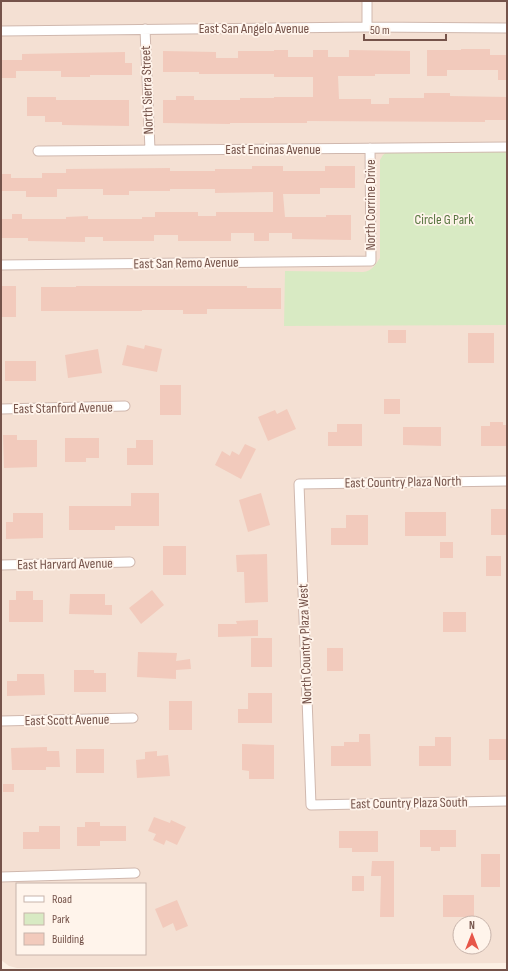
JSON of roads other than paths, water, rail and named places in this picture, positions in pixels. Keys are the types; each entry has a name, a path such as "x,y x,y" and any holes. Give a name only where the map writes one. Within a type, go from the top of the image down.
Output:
{"street":[{"path":"367,1 368,27"},
{"name":"East San Angelo Avenue","path":"1,31 368,27 507,28"},
{"name":"North Sierra Street","path":"145,29 150,150"},
{"name":"East Encinas Avenue","path":"38,151 507,147"},
{"name":"North Corrine Drive","path":"370,148 371,261"},
{"name":"East San Remo Avenue","path":"1,265 371,261"},
{"name":"East Stanford Avenue","path":"1,409 125,406"},
{"name":"East Country Plaza North","path":"300,484 507,481"},
{"name":"North Country Plaza West","path":"300,484 311,804"},
{"name":"East Harvard Avenue","path":"1,565 130,562"},
{"name":"East Scott Avenue","path":"1,721 133,718"},
{"name":"East Country Plaza South","path":"311,804 507,801"},
{"path":"1,876 135,873"}],"park label":[{"name":"Circle G Park","path":"444,219"}]}
